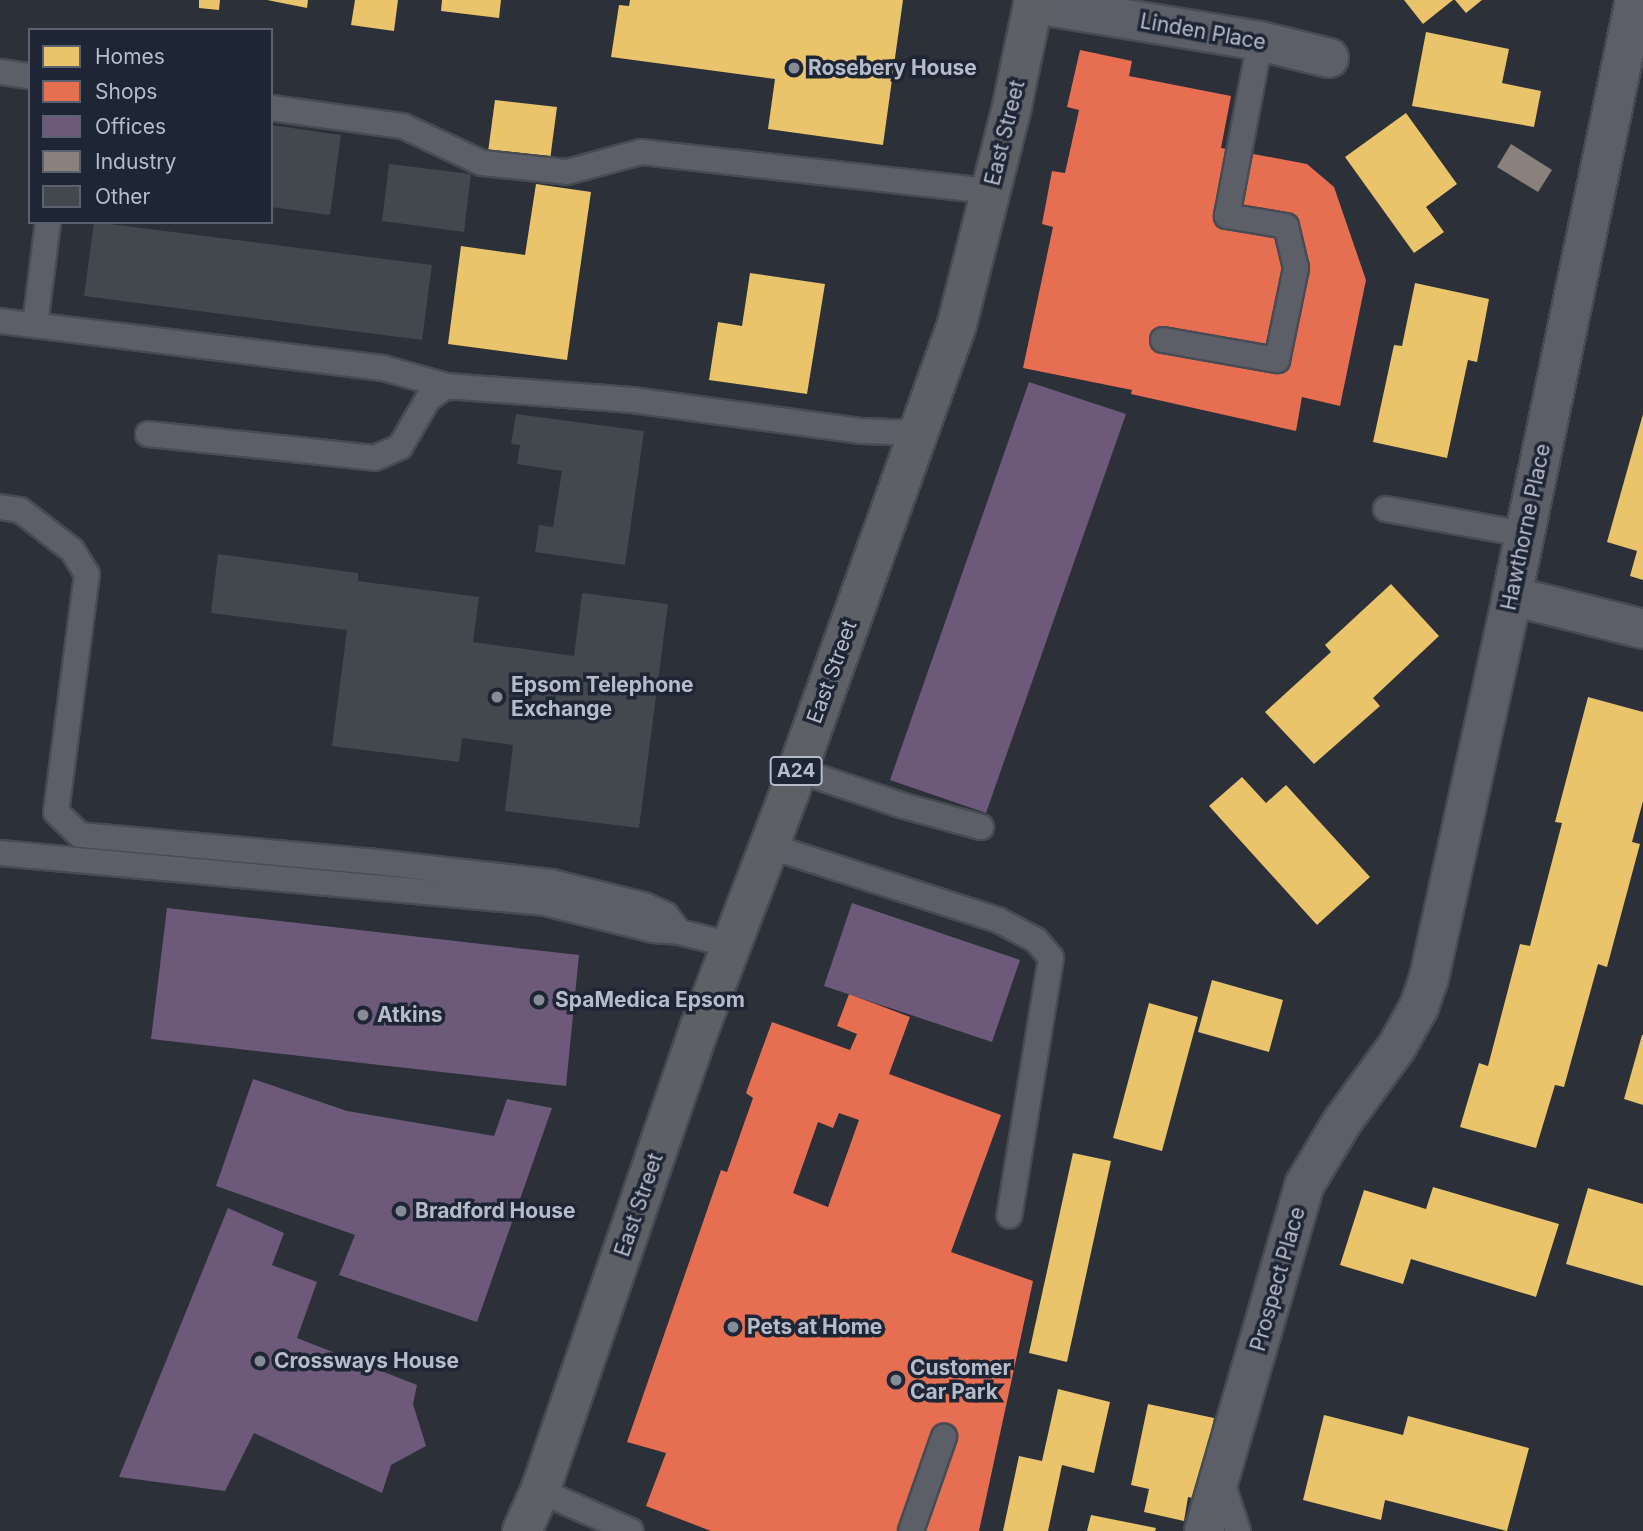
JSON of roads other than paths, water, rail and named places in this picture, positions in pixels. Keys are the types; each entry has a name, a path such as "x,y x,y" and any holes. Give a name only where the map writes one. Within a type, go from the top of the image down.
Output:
{"highway":[{"name":"East Street","path":"522,1531 540,1491 699,1027 733,945 920,433 957,324 991,191 1034,2"}],"street":[{"name":"Hawthorne Place","path":"1396,1048 1419,1007 1429,978 1512,596 1634,0"},
{"name":"Linden Place","path":"1034,2 1260,41 1329,58"},
{"path":"1512,596 1643,629"},
{"name":"Prospect Place","path":"1204,1531 1305,1184 1342,1122 1396,1048"}],"lane":[{"path":"1163,340 1277,360 1296,268 1286,226 1227,216 1260,41"},
{"path":"0,72 28,76"},
{"path":"273,108 403,126 482,163 567,172 640,152 991,191"},
{"path":"35,325 48,224"},
{"path":"0,321 383,368 450,387 632,400 862,431 920,433"},
{"path":"148,434 375,458 400,447 428,398 450,387"},
{"path":"0,507 20,510 72,550 87,574 56,812 80,835 367,861 551,882 644,905 666,915 679,932"},
{"path":"1386,509 1524,534"},
{"path":"797,770 904,806 981,827"},
{"path":"769,846 998,920 1036,940 1051,958 1009,1216"},
{"path":"0,853 545,904 653,930 679,932 733,945"},
{"path":"911,1531 944,1437"},
{"path":"1219,1476 1238,1531"},
{"path":"540,1491 631,1531"}],"place":[{"name":"Rosebery House","path":"794,68"},
{"name":"Epsom Telephone Exchange","path":"497,697"},
{"name":"SpaMedica Epsom","path":"539,1000"},
{"name":"Atkins","path":"363,1015"},
{"name":"Bradford House","path":"401,1211"},
{"name":"Pets at Home","path":"733,1327"},
{"name":"Crossways House","path":"260,1361"},
{"name":"Customer Car Park","path":"896,1380"}]}
